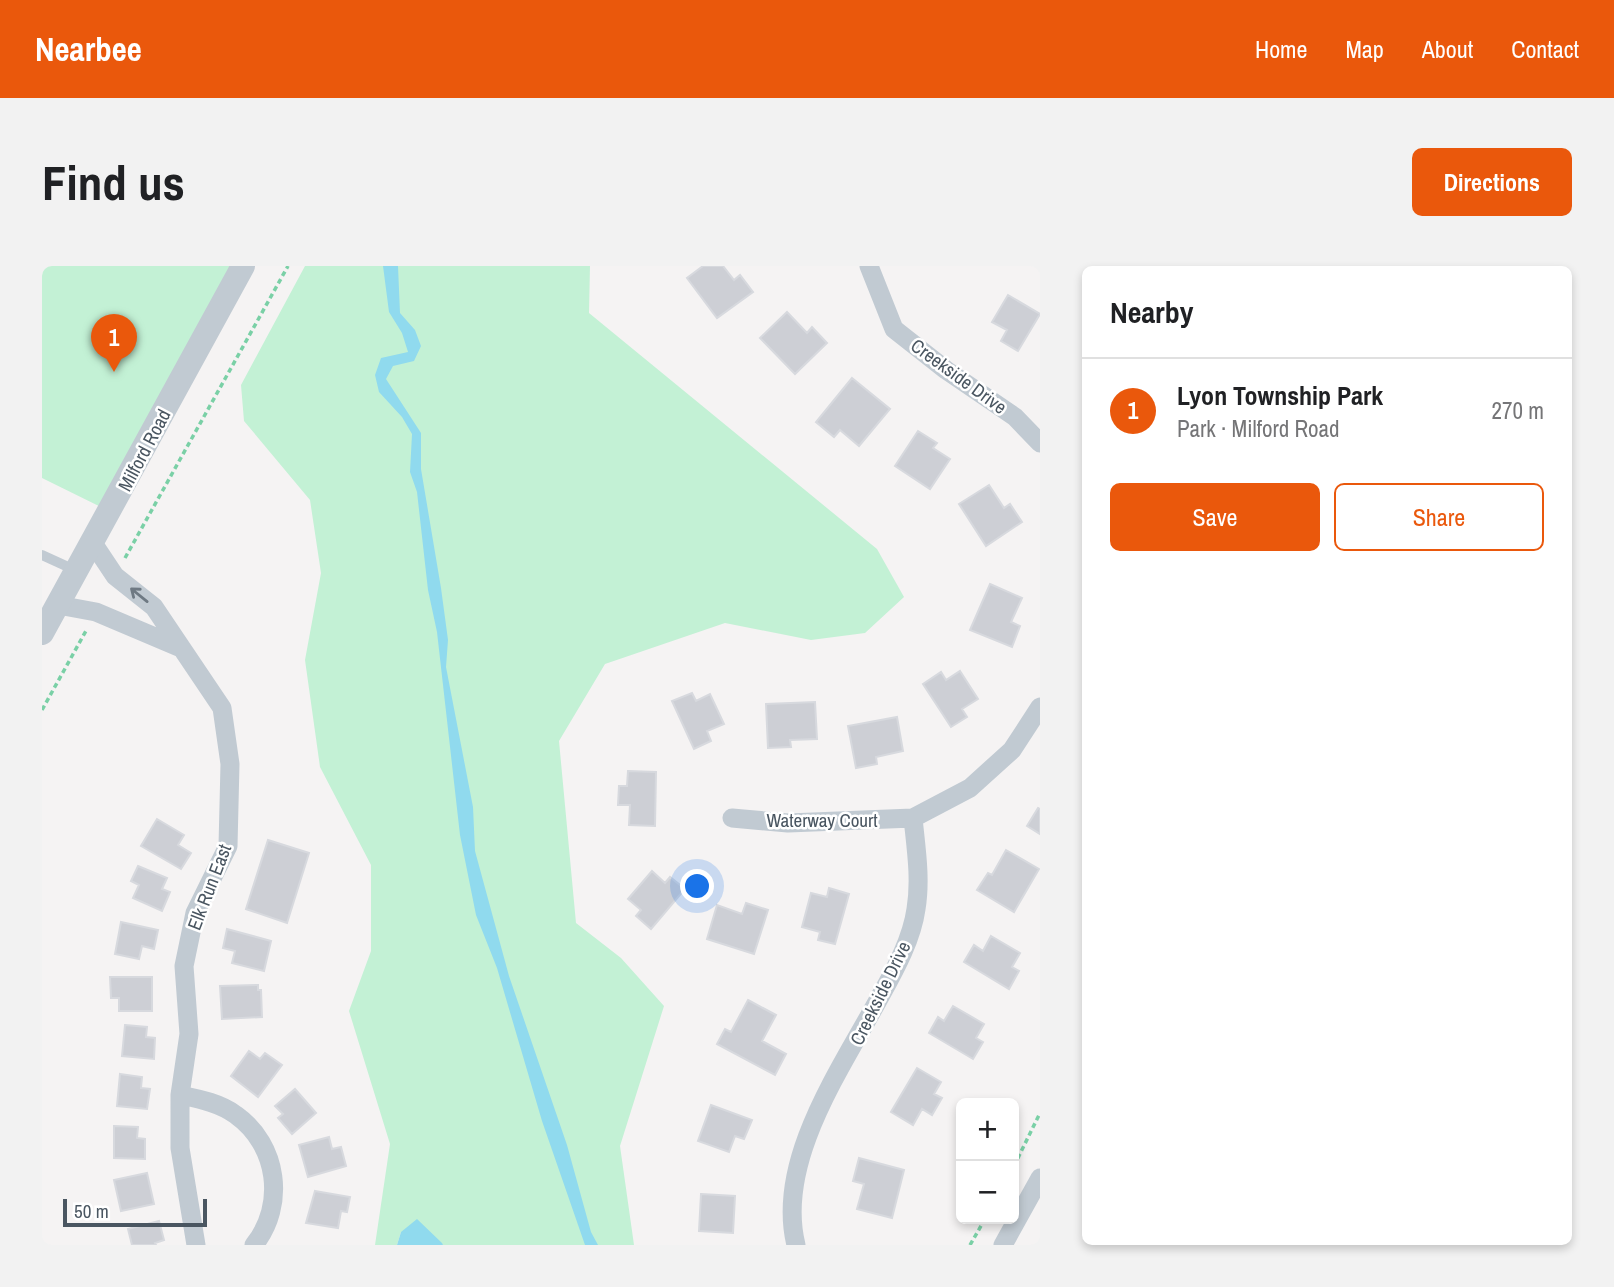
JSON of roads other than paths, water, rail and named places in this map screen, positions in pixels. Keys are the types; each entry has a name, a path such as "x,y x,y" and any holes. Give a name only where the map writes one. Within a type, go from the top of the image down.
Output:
{"street":[{"name":"Milford Road","path":"42,633 78,572 243,266"},
{"name":"Creekside Drive","path":"869,266 894,329 946,370 1015,416 1040,443"},
{"name":"Elk Run East","path":"93,543 115,576 154,607 222,708 230,764 228,846 195,913 184,965 189,1034 180,1095 180,1149 196,1245"},
{"path":"58,605 96,612 181,648"},
{"path":"913,818 970,788 1012,750 1040,707"},
{"name":"Waterway Court","path":"732,818 788,823 913,818"},
{"name":"Creekside Drive","path":"796,1245 790,1222 798,1158 821,1107 898,964 916,911 919,868 913,818"},
{"path":"180,1095 209,1101 236,1115 263,1142 275,1182 273,1206 262,1235 254,1245"},
{"path":"1003,1245 1040,1178"}],"lane":[{"path":"42,555 78,572"}],"water":[{"path":"383,266 398,266 400,313 415,330 421,346 414,361 393,366 386,379 421,433 421,469 448,640 446,667 473,807 475,851 509,976 567,1145 591,1232 598,1245 585,1245 542,1121 497,968 476,915 460,835 437,632 428,590 417,492 410,472 412,434 402,417 379,392 375,375 381,358 408,352 402,333 389,312"},
{"path":"417,1219 443,1245 397,1245 401,1232"}],"place":[{"name":"Lyon Township Park","path":"114,372"}]}
